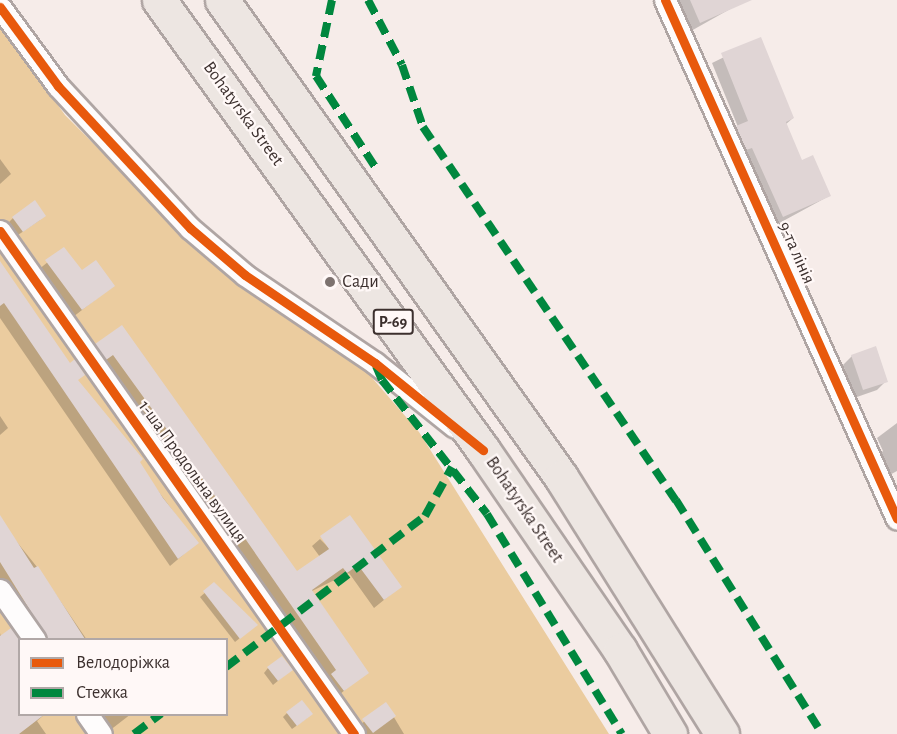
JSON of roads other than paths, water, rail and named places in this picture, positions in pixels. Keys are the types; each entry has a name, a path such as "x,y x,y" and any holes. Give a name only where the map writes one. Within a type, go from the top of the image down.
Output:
{"main road":[{"name":"Bohatyrska Street","path":"159,0 483,450 620,650 670,734"},
{"name":"Р-69","path":"222,0 561,477 722,734"}],"street":[{"name":"9-та лінія","path":"665,0 897,519"},
{"path":"0,7 58,86 190,228 245,275 375,363 483,450"},
{"name":"1-ша Продольна вулиця","path":"0,231 354,734"},
{"path":"0,590 34,638"},
{"path":"88,716 101,734"}],"place":[{"name":"Сади","path":"330,282"}]}
